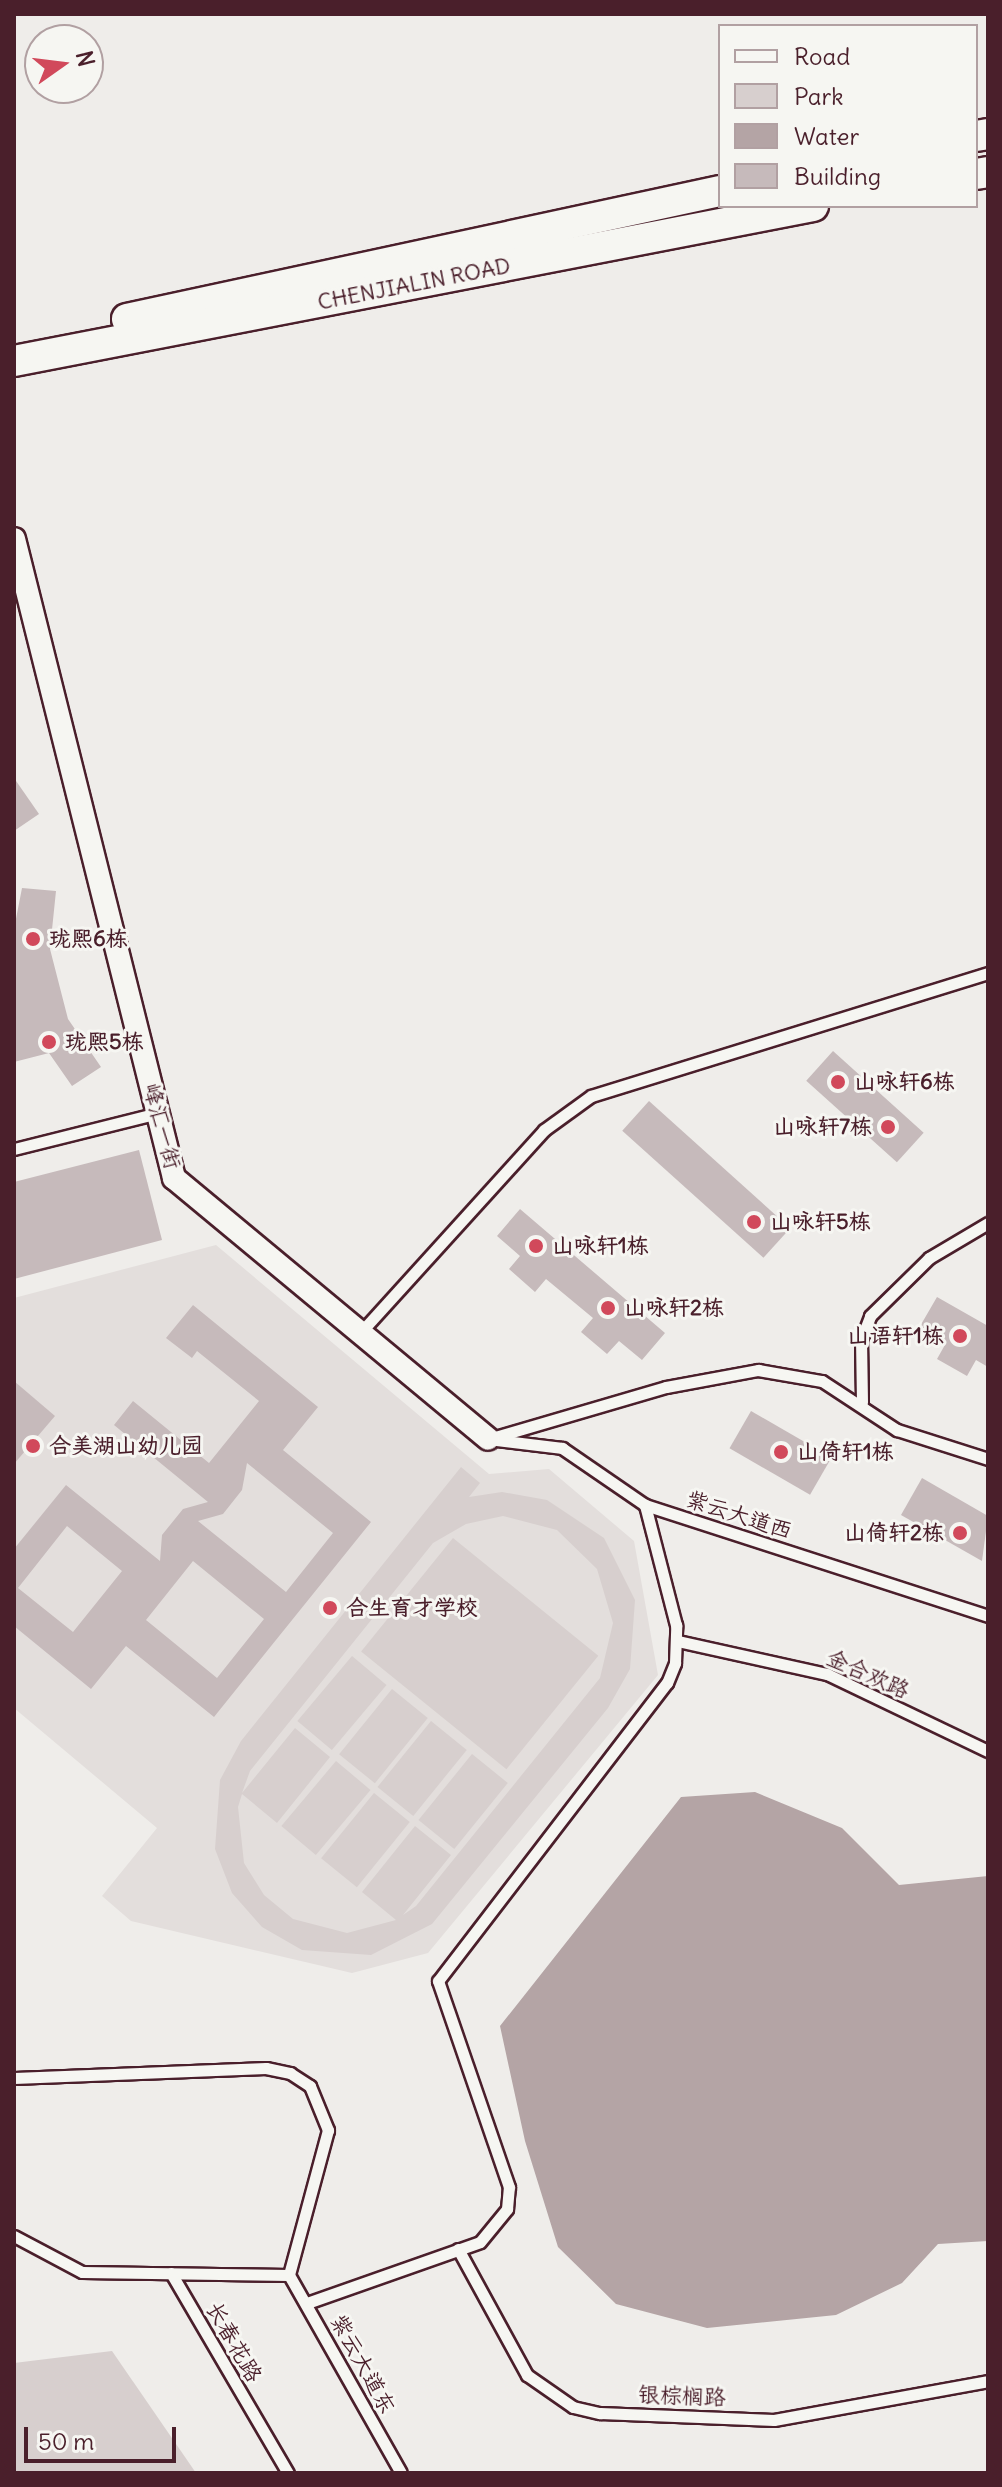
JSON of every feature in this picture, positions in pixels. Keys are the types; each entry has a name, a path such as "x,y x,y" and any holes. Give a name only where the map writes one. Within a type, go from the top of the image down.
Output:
{"main road":[{"name":"CHENJIALIN ROAD","path":"14,343 718,191"},
{"name":"CHENJIALIN ROAD","path":"14,361 803,208"}],"street":[{"name":"峰汇一街","path":"14,539 174,1178 488,1439"}],"lane":[{"path":"360,1333 544,1130 591,1096 988,973"},
{"path":"14,1149 158,1113"},
{"path":"862,1402 861,1340 870,1316 929,1258 988,1223"},
{"path":"488,1439 726,1372 791,1373 862,1402 920,1440 988,1459"},
{"name":"紫云大道西","path":"488,1439 562,1448 645,1505 988,1616"},
{"path":"307,2303 458,2249 496,2229 509,2187 438,1981 667,1683 678,1641 645,1505"},
{"name":"金合欢路","path":"678,1641 827,1674 988,1751"},
{"path":"14,2078 266,2068 310,2086 324,2106 328,2130 289,2275"},
{"name":"长春花路","path":"14,2236 82,2272 289,2275"},
{"name":"银棕榈路","path":"458,2249 527,2375 573,2407 600,2413 774,2420 988,2381"},
{"name":"长春花路","path":"171,2273 288,2473"},
{"name":"紫云大道东","path":"289,2275 401,2473"}],"shaded area":[{"name":"合生育才学校","path":"216,1245 489,1474 549,1469 634,1541 658,1675 428,1953 352,1973 131,1921 102,1896 157,1828 14,1708 14,1298"}],"green space":[{"path":"461,1467 480,1483 469,1497 502,1492 547,1500 604,1538 635,1600 630,1669 608,1708 432,1924 371,1955 302,1950 262,1927 232,1893 215,1849 220,1780 241,1741","holes":["503,1516 557,1530 597,1569 613,1623 600,1678 416,1906 403,1915 451,1855 415,1826 362,1892 396,1920 347,1933 293,1919 264,1895 244,1863 238,1807 242,1794 277,1823 330,1757 295,1728 242,1793 250,1771 433,1543 466,1524"]},
{"path":"453,1538 598,1656 506,1769 361,1651"},
{"path":"352,1656 386,1685 332,1750 297,1721"},
{"path":"392,1689 428,1718 375,1783 339,1754"},
{"path":"431,1721 467,1750 413,1816 378,1787"},
{"path":"472,1754 508,1783 454,1849 419,1820"},
{"path":"336,1761 370,1790 316,1855 281,1826"},
{"path":"374,1793 410,1822 357,1887 321,1858"},
{"path":"112,2351 196,2473 14,2473 14,2363"}],"water":[{"path":"755,1792 842,1828 899,1885 988,1876 988,2241 938,2244 902,2283 836,2315 707,2328 616,2304 558,2247 525,2141 500,2026 681,1797"}],"building":[{"path":"14,778 39,814 14,831"},
{"path":"22,888 56,891 50,949 68,1019 101,1067 72,1086 49,1053 14,1062 14,929"},
{"path":"833,1051 924,1133 897,1162 806,1081"},
{"path":"649,1101 790,1228 763,1258 622,1131"},
{"path":"139,1150 162,1240 14,1279 14,1182"},
{"path":"520,1209 665,1333 642,1360 619,1341 607,1354 581,1332 593,1318 546,1279 535,1292 509,1269 520,1256 497,1236"},
{"name":"山语轩1栋","path":"937,1297 988,1326 988,1367 976,1360 967,1376 937,1359 946,1343 919,1328"},
{"path":"193,1305 318,1407 283,1450 371,1522 214,1717 126,1646 91,1689 14,1626 14,1549 66,1485 160,1561 162,1535 183,1509 208,1502 114,1425 133,1401 209,1463 259,1401 197,1351 192,1358 166,1338","holes":["247,1463 333,1533 286,1592 198,1521 223,1514 242,1490","67,1526 122,1571 73,1632 18,1588","193,1561 264,1619 217,1678 146,1620"]},
{"path":"14,1381 55,1416 14,1464"},
{"name":"山倚轩1栋","path":"751,1411 832,1458 810,1495 730,1448"},
{"name":"山倚轩2栋","path":"922,1478 988,1516 982,1561 901,1515"}],"place":[{"name":"珑熙6栋","path":"33,939"},
{"name":"珑熙5栋","path":"49,1042"},
{"name":"山咏轩6栋","path":"838,1082"},
{"name":"山咏轩7栋","path":"888,1127"},
{"name":"山咏轩5栋","path":"754,1222"},
{"name":"山咏轩1栋","path":"536,1246"},
{"name":"山咏轩2栋","path":"608,1308"},
{"name":"山语轩1栋","path":"960,1336"},
{"name":"合美湖山幼儿园","path":"33,1446"},
{"name":"山倚轩1栋","path":"781,1452"},
{"name":"山倚轩2栋","path":"960,1533"},
{"name":"合生育才学校","path":"330,1608"}]}
